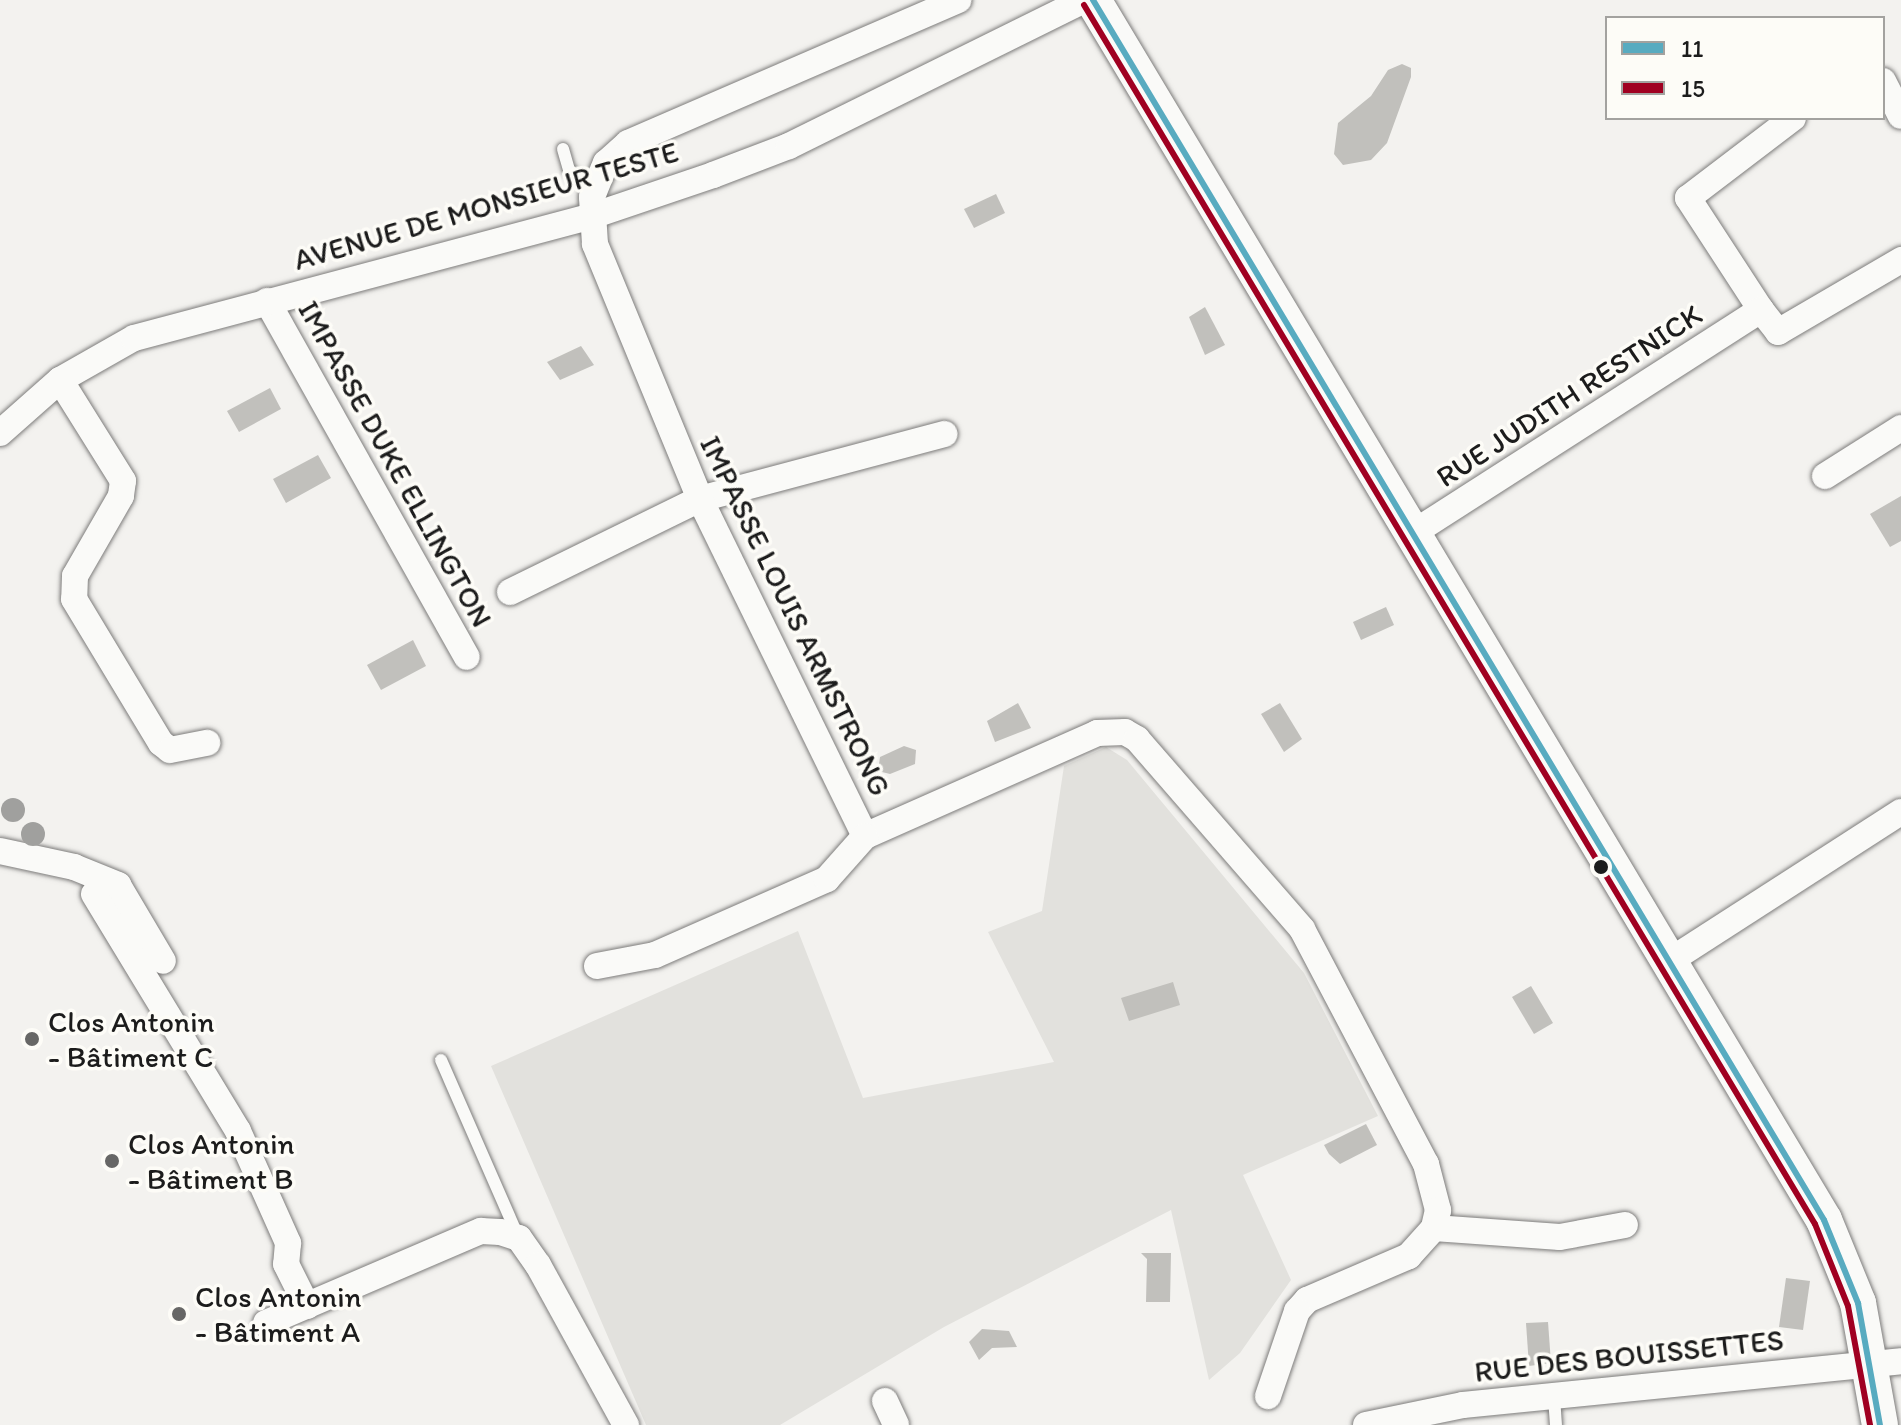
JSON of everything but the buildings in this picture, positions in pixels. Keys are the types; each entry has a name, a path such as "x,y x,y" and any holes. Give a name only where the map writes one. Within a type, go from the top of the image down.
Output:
{"street":[{"path":"594,188 606,163 628,143 958,0"},
{"name":"AVENUE DE MONSIEUR TESTE","path":"0,433 60,380 134,338 592,216 789,146 1084,0"},
{"path":"1093,0 1410,535 1824,1220 1886,1362 1880,1425"},
{"path":"1885,85 1901,116"},
{"path":"1790,120 1688,198 1778,332 1901,260"},
{"name":"IMPASSE LOUIS ARMSTRONG","path":"594,188 592,216 595,244 700,499 865,836 1097,733 1125,732 1137,739 1302,929 1426,1164 1435,1188 1434,1228"},
{"name":"IMPASSE DUKE ELLINGTON","path":"267,301 467,657"},
{"name":"RUE JUDITH RESTNICK","path":"1410,535 1761,310"},
{"path":"60,380 123,481 121,496 75,576 74,599 161,743 170,750 207,743"},
{"path":"1825,476 1901,428"},
{"path":"510,592 700,499 944,434"},
{"path":"1668,962 1901,812"},
{"path":"597,966 655,955 827,879 865,836"},
{"path":"0,851 74,867 118,885 163,961"},
{"path":"94,894 238,1131 288,1243 286,1264 307,1306"},
{"path":"1268,1396 1285,1340 1307,1300 1409,1256 1434,1228 1560,1237 1625,1225"},
{"path":"266,1323 481,1231 519,1238 626,1425"},
{"name":"RUE DES BOUISSETTES","path":"1366,1425 1463,1405 1886,1362"}],"lane":[{"path":"563,149 569,170 594,188"},
{"path":"441,1060 519,1238"},
{"path":"1554,1397 1556,1425"}],"shaded area":[{"path":"1402,64 1411,68 1411,77 1387,143 1371,160 1343,165 1334,154 1338,123 1371,96 1388,70"},
{"path":"996,194 1005,213 974,228 964,209"},
{"path":"1205,307 1225,345 1205,355 1189,317"},
{"path":"581,346 594,365 560,380 547,362"},
{"path":"270,388 281,409 239,432 227,411"},
{"path":"318,455 331,478 286,503 273,479"},
{"path":"1901,496 1901,541 1890,547 1870,514"},
{"path":"1386,607 1394,625 1361,640 1353,622"},
{"path":"413,640 426,666 381,690 367,665"},
{"path":"1018,703 1031,728 995,742 987,721"},
{"path":"1280,703 1302,739 1284,752 1261,714"},
{"path":"904,746 916,750 915,764 890,774 878,771 880,757"},
{"path":"1106,747 1127,760 1304,973 1378,1116 1243,1175 1291,1280 1240,1353 1209,1380 1171,1210 944,1327 780,1425 646,1425 491,1066 798,931 863,1098 1054,1062 988,932 1042,911 1064,766"},
{"path":"1173,982 1180,1005 1129,1021 1121,998"},
{"path":"1531,986 1553,1023 1534,1034 1512,997"},
{"path":"1366,1124 1377,1145 1340,1164 1324,1145"},
{"path":"1141,1253 1171,1253 1170,1302 1146,1302 1147,1259"},
{"path":"1786,1278 1810,1281 1803,1330 1779,1327"},
{"path":"1548,1322 1551,1363 1529,1366 1526,1323"},
{"path":"982,1329 1009,1331 1017,1347 992,1348 979,1360 969,1342"}],"transit line":[{"name":"11","path":"1093,0 1824,1220 1858,1303 1880,1425"},
{"name":"15","path":"1084,5 1815,1224 1848,1306 1870,1425"}],"place":[{"name":"Clos Antonin - Bâtiment C","path":"32,1039"},
{"name":"Clos Antonin - Bâtiment B","path":"112,1161"},
{"name":"Clos Antonin - Bâtiment A","path":"179,1314"}]}
